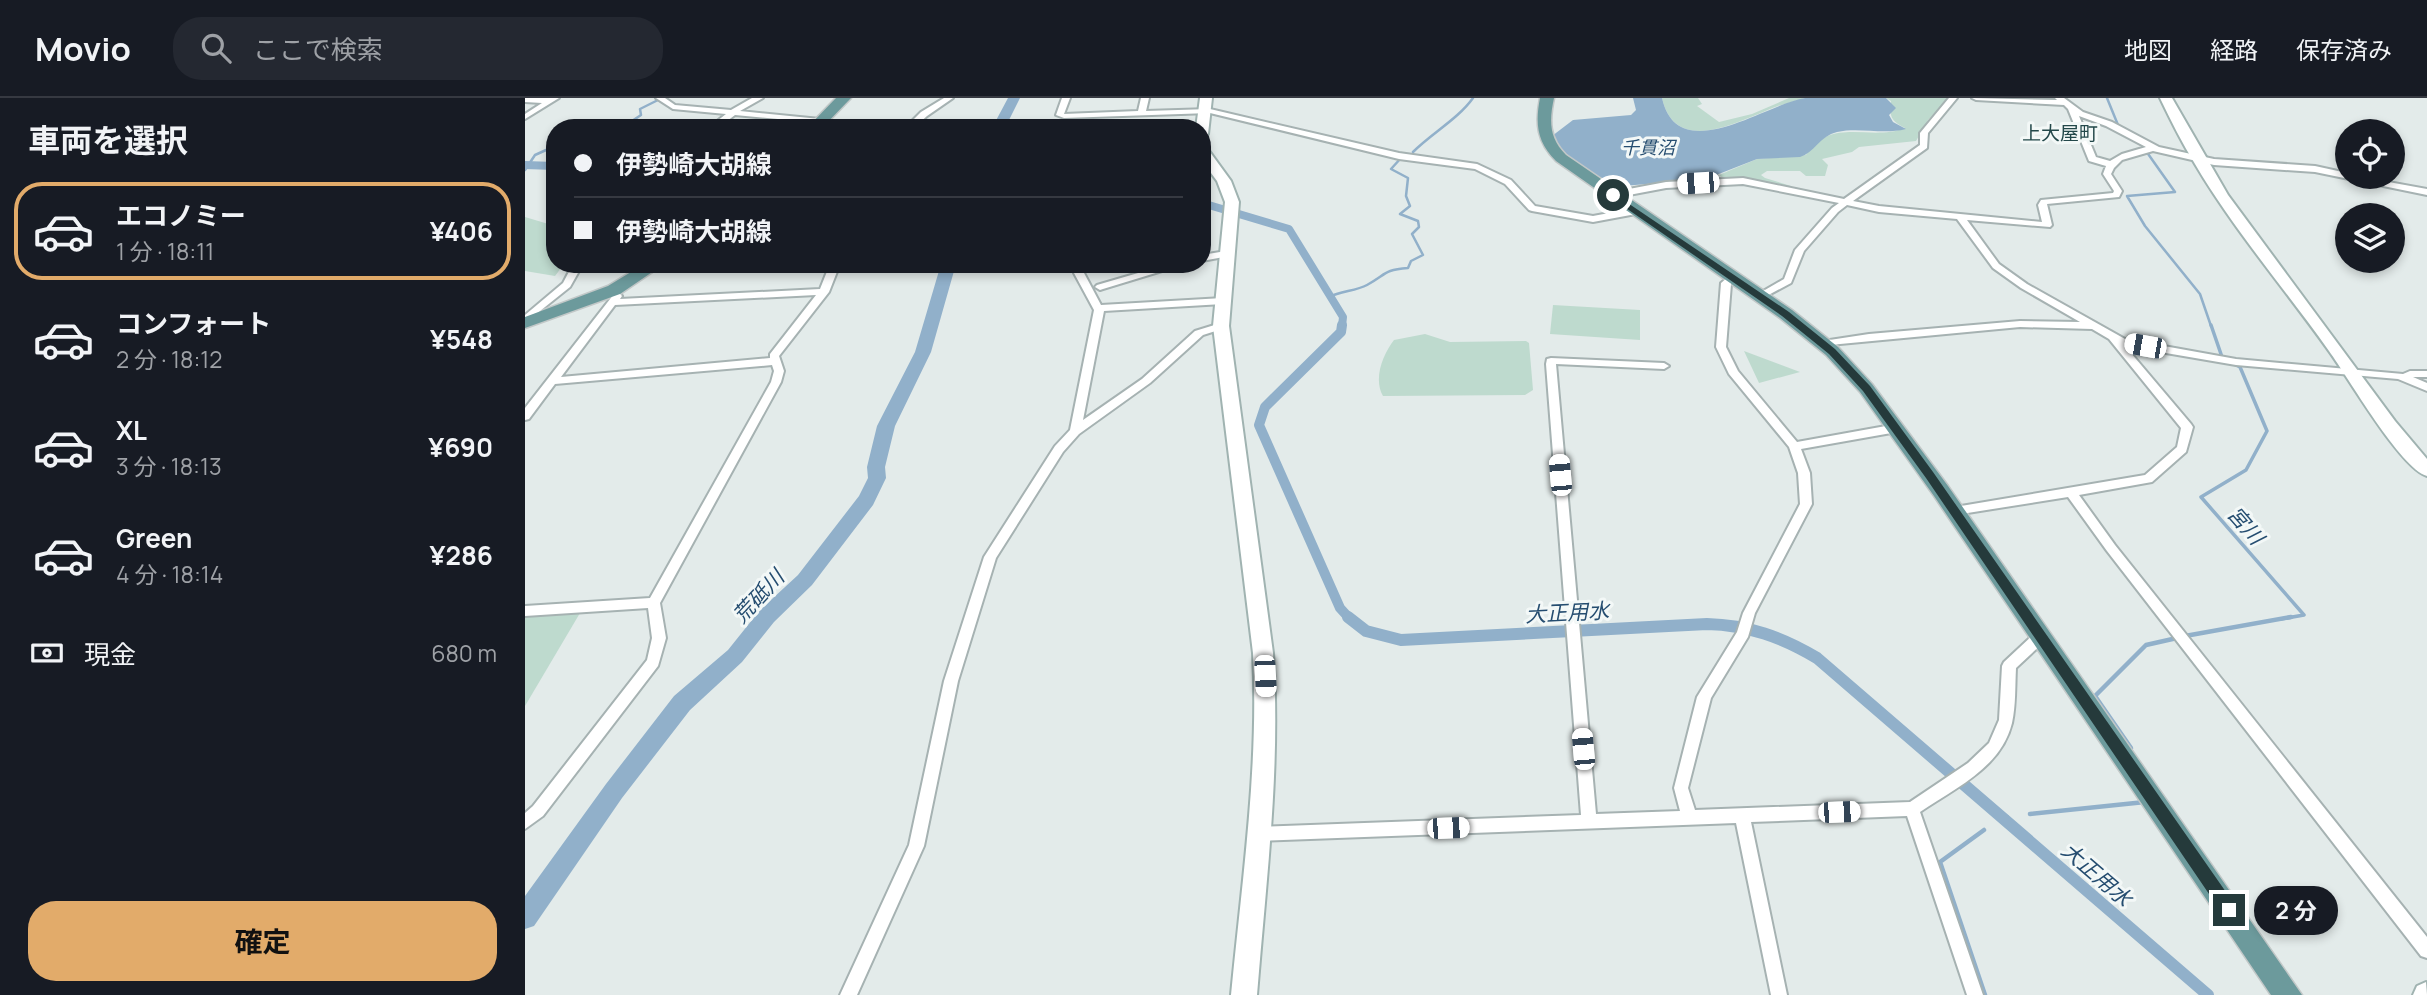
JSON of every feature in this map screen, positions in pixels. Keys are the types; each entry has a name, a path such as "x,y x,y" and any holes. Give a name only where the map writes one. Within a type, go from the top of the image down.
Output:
{"main road":[{"path":"823,119 843,98"},
{"path":"1547,98 1542,126 1549,145 1567,163 1761,296 1823,344 1866,388 1955,511 2288,995"},
{"path":"525,322 614,296 644,273"}],"street":[{"path":"660,98 673,107 778,119"},
{"path":"724,119 759,98"},
{"path":"919,119 949,98"},
{"path":"1066,98 1060,115 1141,113 1205,104 1399,156 1471,166 1508,182 1532,208 1593,219 1636,211"},
{"path":"1141,113 1145,98"},
{"path":"1761,296 1786,283 1804,244 1835,210 1924,146 1924,133 1952,98"},
{"path":"1976,98 2065,103 2152,148 2201,159 2315,169 2335,173"},
{"path":"2168,98 2201,159 2356,373 2395,436 2427,469"},
{"path":"525,100 553,99"},
{"path":"525,117 553,99"},
{"path":"2065,103 2092,159 2110,164"},
{"path":"1098,119 1099,115"},
{"path":"1613,195 1666,185 1736,181 1846,203 2047,225 2042,205 2044,202 2118,194 2107,174 2110,164 2121,157 2152,148"},
{"path":"1211,163 1228,187 1232,211 1221,326 1265,676 1266,748 1244,995"},
{"path":"2405,188 2427,192"},
{"path":"1955,511 2148,479 2182,449 2187,427 2114,339 2024,286 1996,266 1960,217"},
{"path":"1211,256 1226,254"},
{"path":"525,322 567,285 573,273"},
{"path":"525,822 538,811 653,662 659,638 654,603 776,382 779,371 774,356 824,292 831,273"},
{"path":"1075,431 1098,308 1079,273"},
{"path":"1100,287 1149,273"},
{"path":"1689,817 1681,788 1704,697 1743,633 1747,617 1806,504 1804,473 1794,446 1733,372 1721,347 1726,283 1733,276"},
{"path":"525,416 614,296 824,292"},
{"path":"1098,308 1223,301"},
{"path":"1823,344 1869,337 2020,324 2093,326"},
{"path":"848,995 916,846 951,681 980,581 990,557 1059,449 1075,431 1146,381 1199,333 1221,326"},
{"path":"2114,339 2236,362 2406,377 2427,387"},
{"path":"553,380 775,361"},
{"path":"1589,822 1551,361 1664,366"},
{"path":"2406,377 2410,374 2427,374"},
{"path":"1794,446 1897,428"},
{"path":"2072,493 2111,548 2427,950"},
{"path":"525,611 654,603"},
{"path":"1258,834 1912,809 1989,754 2001,736 2009,666 2041,636"},
{"path":"1912,809 1975,995"},
{"path":"1742,817 1779,995"}],"green space":[{"path":"1662,98 1698,98 1702,104 1697,106 1719,122 1752,114 1789,98 1805,98 1729,125 1695,131 1681,127 1670,116"},
{"path":"1886,98 1948,98 1928,120 1916,141 1859,147 1852,152 1822,159 1828,165 1825,176 1806,176 1800,171 1767,171 1761,175 1791,186 1789,187 1724,179 1719,175 1757,159 1806,155 1816,143 1827,136 1852,132 1892,132 1905,128 1892,118 1891,101"},
{"path":"525,217 546,223 546,273 557,273 555,276 525,271"},
{"path":"1553,305 1640,310 1640,340 1550,334"},
{"path":"1425,334 1450,342 1526,341 1529,343 1533,390 1525,395 1383,396 1379,375 1383,359 1394,340"},
{"path":"1744,351 1800,372 1759,383"},
{"path":"580,613 525,706 525,616"}],"water":[{"name":"千貫沼","path":"1633,98 1662,98 1671,119 1685,129 1704,131 1725,127 1805,98 1886,98 1896,108 1889,115 1893,122 1906,129 1837,132 1800,157 1757,159 1706,179 1623,186 1592,175 1565,153 1552,136 1573,120 1631,115 1636,110"}],"waterway":[{"name":"荒砥川","path":"1003,119 1014,98"},
{"path":"1413,152 1460,113 1473,98"},
{"name":"宮川","path":"2107,98 2118,125 2124,129"},
{"path":"635,119 641,115 640,109 658,100"},
{"path":"525,170 535,155 546,150"},
{"name":"宮川","path":"2146,151 2175,192 2127,196 2145,226 2200,294 2211,326"},
{"path":"1329,297 1363,287 1389,271 1408,268 1411,261 1423,255 1412,234 1419,227 1418,221 1400,214 1410,206 1406,196 1408,178 1391,169 1401,158"},
{"name":"大正用水","path":"525,165 546,166"},
{"name":"大正用水","path":"1211,206 1289,229 1343,317 1342,326"},
{"name":"荒砥川","path":"525,917 614,791 682,703 735,656 767,616 805,580 866,500 877,478 876,467 886,426 923,352 946,273"},
{"name":"大正用水","path":"1342,325 1341,332 1265,407 1259,425 1340,608 1349,617"},
{"name":"宮川","path":"2211,325 2222,357 2226,359"},
{"name":"宮川","path":"2232,363 2240,367 2267,431 2246,470 2201,497 2304,615 2281,619"},
{"name":"大正用水","path":"1349,617 1366,631 1401,640 1707,624 1751,630 1791,644 1817,658 2208,995"},
{"name":"宮川","path":"2185,636 2291,617"},
{"name":"宮川","path":"2131,748 2095,696 2146,645 2177,638"},
{"name":"宮川","path":"2030,814 2145,802"},
{"name":"宮川","path":"1999,819 2007,817"},
{"name":"宮川","path":"1984,830 1940,862 1985,995"}],"district":[{"name":"上大屋町","path":"2060,133"}],"route":[{"path":"1613,195 1786,314 1832,351 1866,388 1930,475 2229,910"}]}
